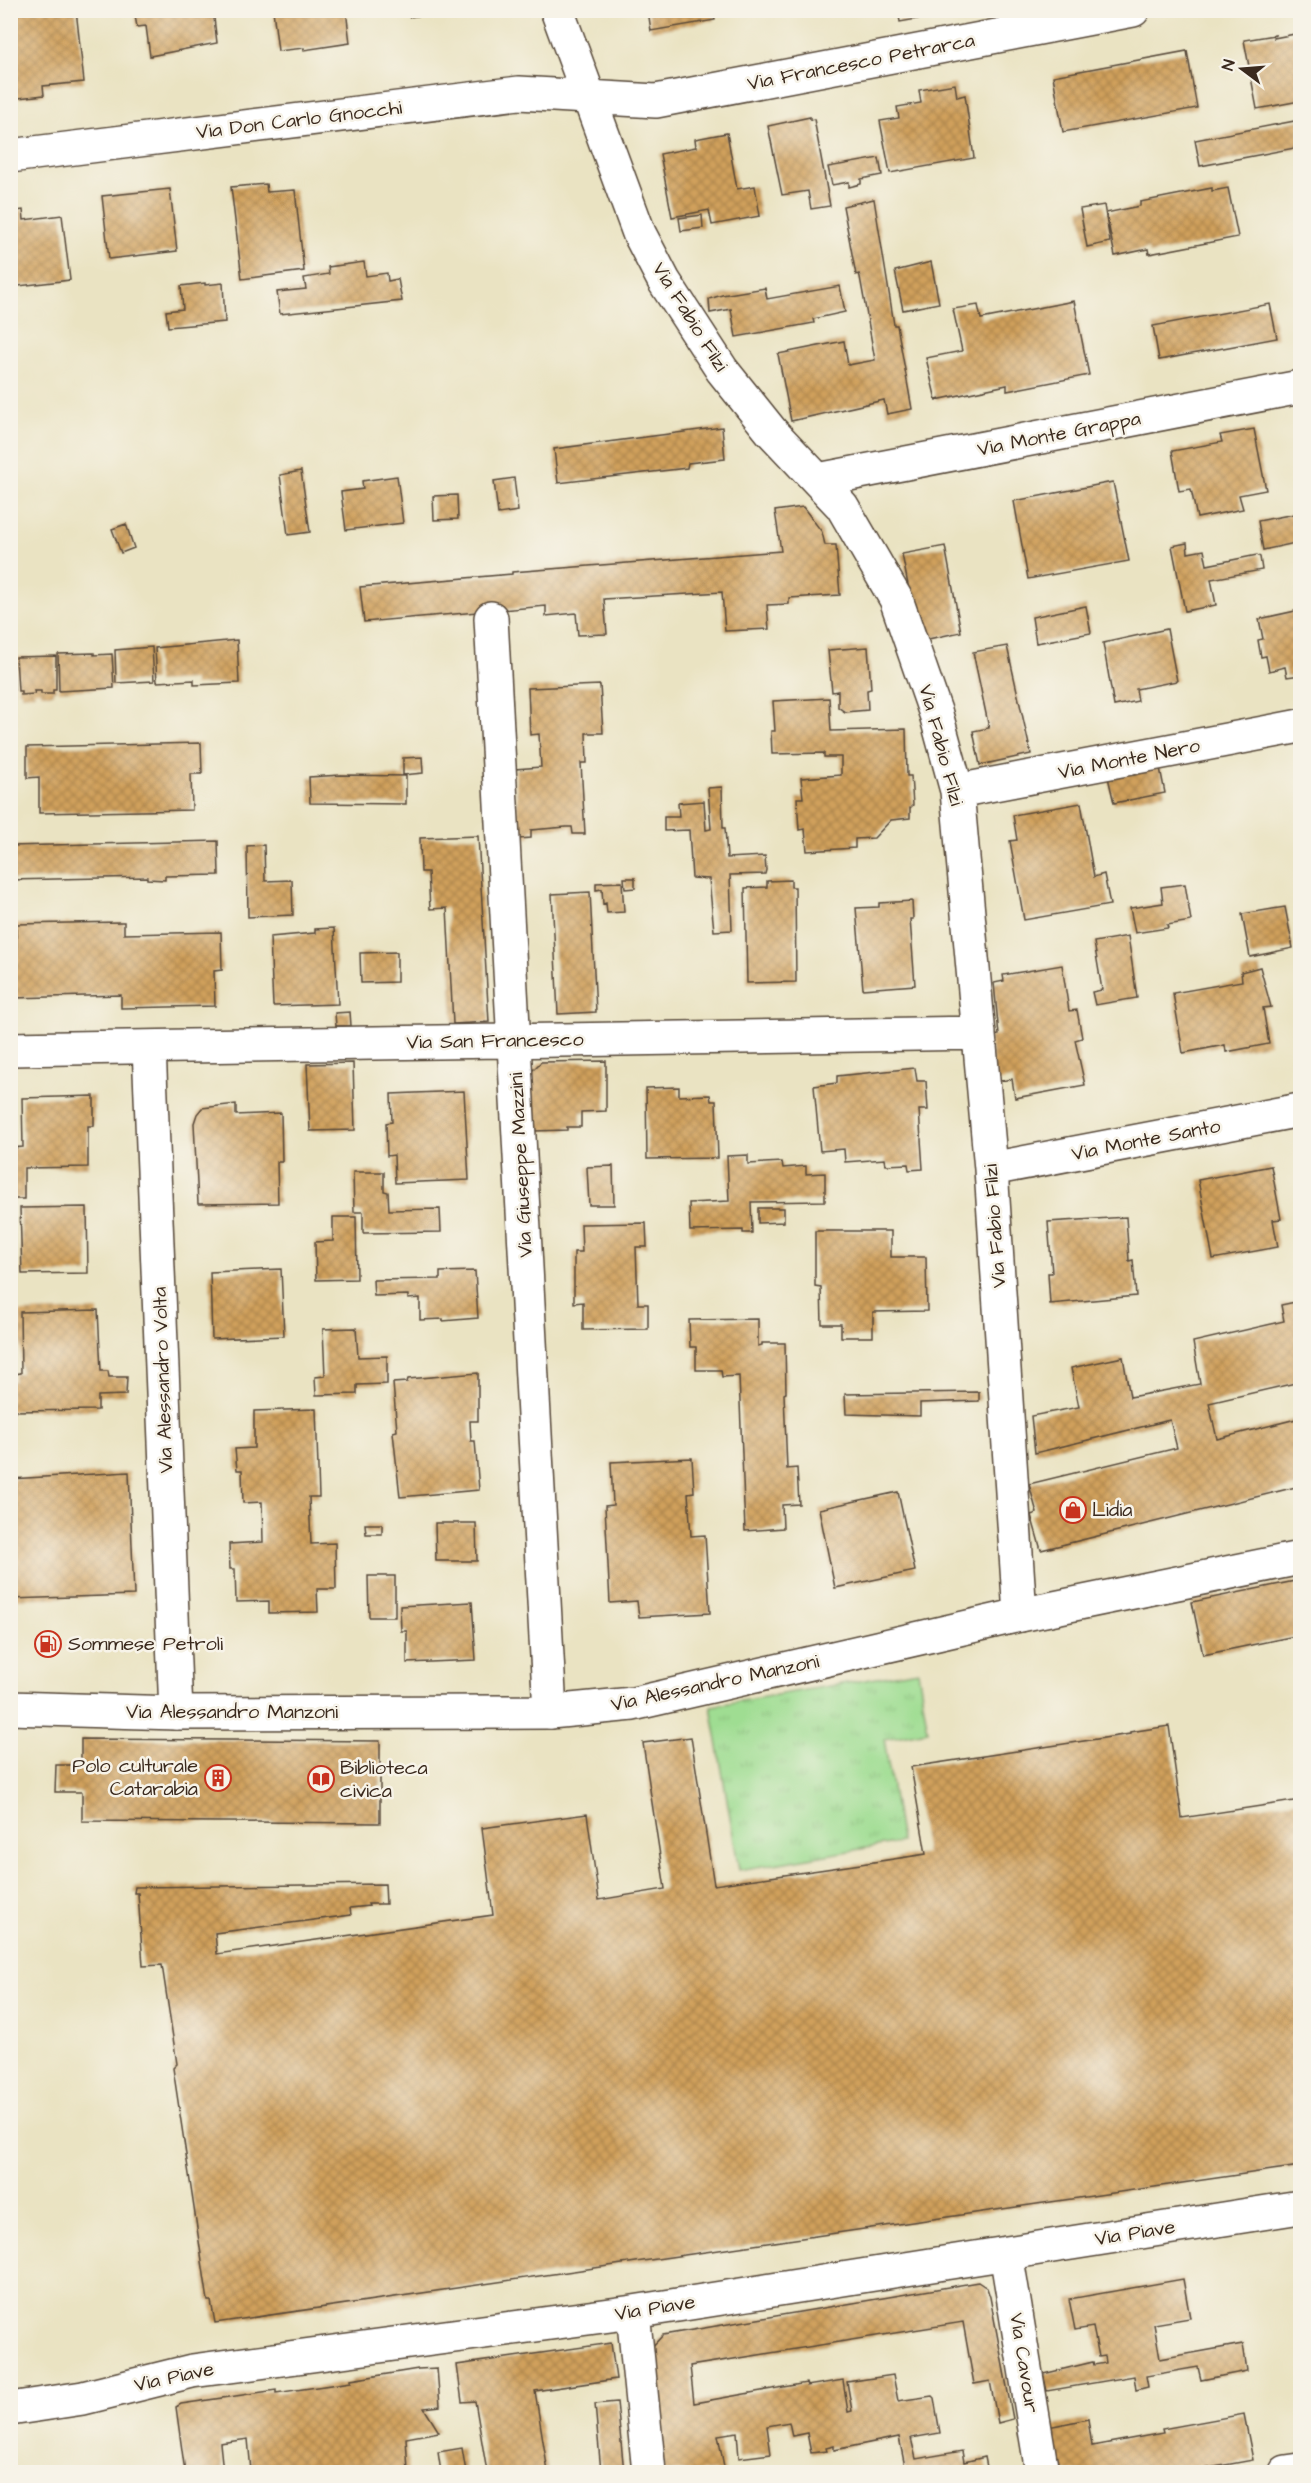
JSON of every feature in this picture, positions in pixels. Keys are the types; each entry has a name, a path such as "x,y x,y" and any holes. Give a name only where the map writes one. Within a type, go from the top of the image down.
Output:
{"street":[{"name":"Via Fabio Filzi","path":"557,10 639,233 664,281 722,370 771,431 842,506 896,599 936,714 957,791 991,1169 1020,1615"},
{"name":"Via Francesco Petrarca","path":"588,97 656,101 1133,10"},
{"name":"Via Don Carlo Gnocchi","path":"10,156 519,93 588,97"},
{"name":"Via Monte Grappa","path":"818,480 1300,387"},
{"name":"Via Giuseppe Mazzini","path":"491,618 550,1712"},
{"name":"Via Monte Nero","path":"957,791 1300,726"},
{"name":"Via San Francesco","path":"10,1050 979,1033"},
{"name":"Via Alessandro Volta","path":"149,1047 176,1713"},
{"name":"Via Monte Santo","path":"991,1169 1300,1110"},
{"name":"Via Alessandro Manzoni","path":"10,1708 176,1713 550,1712 633,1704 1020,1615 1300,1558"},
{"name":"Via Piave","path":"10,2409 83,2398 192,2371 633,2312 1300,2206"},
{"name":"Via Cavour","path":"1006,2253 1042,2472"},
{"path":"633,2312 649,2472"},
{"path":"1286,2472 1300,2470"}],"green space":[{"path":"918,1671 928,1731 884,1739 901,1842 739,1870 711,1706"}],"building":[{"path":"10,10 76,10 84,82 43,86 44,95 10,99"},
{"path":"134,10 213,10 217,43 150,56 146,26 137,27"},
{"path":"273,10 346,10 350,43 304,50 304,48 278,51"},
{"path":"408,10 450,10 450,12 409,17"},
{"path":"648,10 713,10 715,20 651,31"},
{"path":"898,10 956,10 956,12 900,22"},
{"path":"1300,33 1300,101 1257,109 1244,40"},
{"path":"1187,51 1197,108 1063,132 1053,76"},
{"path":"955,84 957,97 965,95 974,158 890,173 880,121 899,118 897,107 921,103 919,90"},
{"path":"810,117 810,120 814,119 830,206 811,209 808,191 782,195 768,126"},
{"path":"1300,120 1300,147 1200,166 1195,140"},
{"path":"727,133 737,189 755,186 760,216 712,225 709,210 672,217 660,154 696,147 695,139"},
{"path":"879,158 882,175 861,179 861,184 849,187 849,182 832,185 828,167"},
{"path":"266,184 267,192 295,190 304,271 242,279 231,187"},
{"path":"1212,188 1212,191 1228,188 1238,237 1149,254 1148,249 1115,256 1106,213 1140,206 1140,202"},
{"path":"170,189 177,251 109,259 102,196"},
{"path":"874,199 894,325 897,325 912,409 887,414 884,400 791,421 778,354 844,341 848,365 875,360 860,277 859,274 856,275 843,206"},
{"path":"1104,205 1110,242 1087,247 1080,209"},
{"path":"23,210 24,220 62,215 70,280 10,287 10,212"},
{"path":"702,215 703,228 681,231 679,218"},
{"path":"364,262 366,276 387,273 388,281 398,279 402,301 280,314 277,292 306,289 304,278 329,274 328,267"},
{"path":"931,262 939,303 903,310 895,271"},
{"path":"205,283 205,285 223,283 225,322 168,327 166,311 183,309 181,286"},
{"path":"840,286 845,312 813,319 814,323 736,337 731,309 710,313 709,299 722,295 765,288 767,299"},
{"path":"1074,301 1089,375 1007,391 1007,385 936,400 926,358 962,351 953,309 978,305 981,319"},
{"path":"1270,304 1277,338 1159,360 1153,326"},
{"path":"722,427 725,459 688,463 687,468 558,483 554,449"},
{"path":"1254,429 1266,490 1239,495 1243,509 1197,518 1191,489 1179,491 1172,451 1222,442 1220,435"},
{"path":"301,471 310,532 288,535 280,475"},
{"path":"397,476 403,523 346,530 341,492 363,489 362,481"},
{"path":"514,478 518,511 498,514 494,481"},
{"path":"1113,482 1129,561 1028,579 1014,501"},
{"path":"457,495 458,519 434,520 433,496"},
{"path":"803,507 822,532 825,545 836,545 840,595 789,598 789,604 767,605 769,629 725,631 722,592 604,599 607,634 578,635 576,613 546,616 546,606 364,622 360,587 512,574 512,572 781,551 775,511"},
{"path":"1300,513 1300,542 1263,550 1258,521"},
{"path":"126,524 134,548 121,553 112,529"},
{"path":"1187,543 1188,553 1204,550 1207,565 1257,555 1260,557 1262,570 1211,579 1216,605 1185,611 1172,546"},
{"path":"945,546 961,632 919,641 902,554"},
{"path":"1086,606 1091,633 1036,643 1032,617"},
{"path":"1300,610 1300,675 1287,677 1285,667 1269,671 1266,656 1261,657 1258,640 1263,639 1259,619"},
{"path":"1167,629 1177,681 1136,689 1138,701 1114,706 1103,643"},
{"path":"237,640 239,683 194,685 194,680 157,682 155,648"},
{"path":"1007,646 1031,754 980,765 973,731 989,728 973,652"},
{"path":"152,647 154,681 116,683 115,650"},
{"path":"868,647 871,689 867,690 868,710 845,712 838,707 838,691 832,692 828,650"},
{"path":"94,653 94,655 112,654 114,688 59,691 58,654"},
{"path":"56,656 56,690 53,690 53,694 41,694 41,691 34,691 35,694 21,695 21,691 18,691 16,657"},
{"path":"10,659 13,659 14,697 10,697"},
{"path":"600,685 603,733 586,733 587,763 581,763 585,834 573,834 572,827 566,827 531,830 531,838 519,839 515,769 541,767 539,734 530,735 528,688"},
{"path":"829,698 831,731 906,729 907,776 911,776 913,805 910,808 910,818 891,820 874,838 855,839 855,848 807,851 805,829 799,830 797,798 803,798 801,778 841,775 841,757 824,757 824,753 772,754 771,731 775,731 773,701"},
{"path":"201,743 202,774 191,774 192,810 39,813 39,777 27,778 27,747"},
{"path":"422,757 423,773 403,775 403,758"},
{"path":"1160,768 1165,793 1114,803 1108,777"},
{"path":"406,776 406,804 310,803 309,777"},
{"path":"722,787 723,828 725,828 727,858 765,856 766,870 765,874 730,875 732,930 714,931 709,879 692,878 689,830 664,831 664,817 679,817 678,803 704,801 706,830 711,829 708,788"},
{"path":"1081,803 1094,877 1104,874 1110,905 1024,920 1010,841 1017,840 1013,815"},
{"path":"478,836 489,1022 453,1024 447,908 430,909 428,872 421,872 420,838"},
{"path":"218,841 219,875 165,876 165,880 147,879 147,877 10,880 10,846"},
{"path":"264,845 265,881 292,880 293,915 248,917 247,846"},
{"path":"624,878 635,878 635,888 625,889"},
{"path":"791,880 791,887 795,887 796,982 747,983 745,888 767,887 767,881"},
{"path":"622,882 624,912 607,913 606,903 603,904 602,889 596,890 596,883"},
{"path":"1185,884 1191,921 1167,925 1168,928 1135,933 1130,908 1163,903 1161,887"},
{"path":"590,892 596,1012 558,1014 552,894"},
{"path":"912,901 913,919 910,919 915,985 863,989 856,908 879,907 879,903"},
{"path":"1285,907 1293,948 1250,957 1242,914"},
{"path":"124,922 124,934 221,932 222,970 214,971 215,1006 121,1008 121,995 14,998 13,961 17,961 16,924"},
{"path":"334,928 338,1004 273,1006 270,937 315,933 315,929"},
{"path":"1128,936 1137,998 1095,1005 1092,992 1102,990 1094,942"},
{"path":"397,952 397,982 361,983 360,953"},
{"path":"1062,965 1069,1011 1077,1010 1082,1038 1075,1040 1085,1085 1015,1098 1012,1079 995,1082 989,1037 999,1035 994,983 1004,981 1003,975"},
{"path":"1260,967 1271,1007 1263,1008 1269,1044 1226,1052 1225,1045 1183,1053 1173,993 1242,981 1241,972"},
{"path":"350,1012 351,1026 336,1026 335,1013"},
{"path":"606,1061 606,1111 581,1112 581,1127 567,1127 567,1130 533,1131 530,1073 541,1062"},
{"path":"353,1063 355,1130 310,1131 307,1064"},
{"path":"915,1068 917,1081 926,1081 928,1110 919,1110 923,1169 909,1170 908,1164 886,1165 885,1159 845,1162 844,1149 820,1151 814,1086 837,1083 837,1076"},
{"path":"679,1087 679,1096 710,1095 711,1101 716,1101 718,1158 647,1159 646,1088"},
{"path":"464,1091 469,1180 395,1183 394,1155 387,1156 386,1123 392,1122 391,1094"},
{"path":"94,1096 94,1126 88,1126 88,1167 24,1168 24,1199 10,1199 10,1148 23,1147 22,1098"},
{"path":"236,1104 236,1115 281,1113 282,1162 277,1162 278,1203 198,1204 194,1123 197,1114 202,1108"},
{"path":"748,1155 748,1164 782,1162 783,1168 806,1166 806,1174 825,1173 825,1201 751,1202 752,1233 743,1233 743,1230 690,1231 689,1203 729,1201 727,1156"},
{"path":"613,1166 614,1205 589,1205 587,1167"},
{"path":"1271,1166 1281,1219 1273,1220 1278,1247 1213,1259 1198,1180"},
{"path":"353,1172 384,1172 384,1191 388,1192 389,1210 440,1209 441,1232 363,1233 363,1212 354,1212"},
{"path":"87,1207 88,1273 22,1274 20,1208"},
{"path":"758,1208 784,1208 784,1222 758,1223"},
{"path":"333,1217 356,1217 357,1279 316,1280 315,1242 333,1241"},
{"path":"1126,1217 1129,1261 1133,1260 1136,1296 1050,1304 1048,1273 1052,1273 1048,1222"},
{"path":"646,1223 647,1247 636,1247 638,1304 648,1304 648,1329 583,1330 583,1302 574,1303 574,1252 582,1252 581,1224"},
{"path":"815,1231 891,1231 891,1257 926,1257 927,1311 873,1312 873,1337 841,1337 841,1324 822,1324 821,1287 815,1286"},
{"path":"281,1269 284,1336 212,1339 210,1272"},
{"path":"475,1271 478,1318 420,1320 420,1298 408,1299 408,1295 374,1296 373,1280 440,1279 440,1272"},
{"path":"1300,1301 1300,1382 1209,1403 1217,1439 1300,1418 1300,1486 1041,1550 1031,1515 1037,1513 1029,1484 1177,1448 1170,1420 1035,1453 1031,1416 1079,1407 1071,1368 1123,1357 1130,1397 1200,1384 1193,1342 1284,1321 1281,1305"},
{"path":"98,1310 101,1371 108,1371 109,1377 127,1377 126,1395 98,1396 98,1410 10,1411 10,1381 14,1381 14,1374 21,1373 20,1312"},
{"path":"758,1319 758,1346 762,1343 785,1343 786,1393 784,1394 787,1469 797,1468 799,1504 782,1505 783,1528 745,1531 739,1376 722,1377 721,1370 696,1370 696,1347 690,1347 689,1320"},
{"path":"356,1328 358,1357 387,1356 387,1384 357,1385 357,1394 316,1395 315,1377 325,1376 323,1329"},
{"path":"478,1373 478,1421 470,1421 471,1441 475,1441 479,1490 400,1497 393,1432 397,1431 393,1383 407,1382 408,1379"},
{"path":"979,1392 979,1401 920,1403 920,1416 846,1414 845,1394"},
{"path":"316,1409 319,1497 309,1497 311,1544 335,1543 336,1589 317,1589 318,1612 269,1613 269,1601 236,1602 235,1569 230,1569 229,1544 263,1542 262,1502 243,1503 242,1470 237,1470 235,1449 254,1448 254,1411"},
{"path":"692,1458 694,1492 688,1493 691,1536 705,1535 710,1613 639,1617 637,1601 610,1603 605,1506 613,1505 611,1462"},
{"path":"129,1472 134,1595 10,1599 10,1479"},
{"path":"898,1492 915,1571 835,1588 819,1509"},
{"path":"435,1523 476,1523 477,1561 436,1561"},
{"path":"365,1524 382,1524 382,1534 366,1534"},
{"path":"368,1576 395,1576 395,1617 369,1617"},
{"path":"1295,1581 1300,1611 1300,1635 1203,1655 1192,1602"},
{"path":"472,1602 476,1660 407,1663 407,1631 401,1631 400,1606"},
{"path":"1169,1726 1182,1818 1300,1800 1300,2166 215,2323 211,2301 208,2301 173,2068 177,2064 162,1965 143,1966 138,1893 134,1893 135,1887 385,1884 386,1904 368,1904 369,1906 350,1908 351,1915 215,1933 217,1954 493,1915 482,1828 587,1814 599,1900 665,1889 643,1743 691,1737 714,1885 926,1854 911,1767"},
{"name":"Polo culturale Catarabia","path":"81,1739 380,1741 380,1823 82,1821 82,1792 55,1792 56,1765 81,1765"},
{"path":"1183,2279 1190,2318 1154,2324 1160,2359 1243,2344 1247,2371 1201,2380 1198,2367 1146,2376 1148,2387 1136,2390 1134,2376 1047,2391 1043,2374 1093,2362 1094,2365 1106,2363 1105,2356 1099,2357 1093,2327 1075,2330 1069,2299"},
{"path":"978,2282 987,2288 990,2297 1013,2419 998,2423 990,2381 974,2384 963,2322 690,2366 694,2403 806,2383 807,2386 843,2380 848,2412 852,2411 847,2382 893,2375 898,2401 932,2396 934,2398 940,2433 911,2438 916,2459 962,2451 964,2462 985,2457 988,2472 906,2472 899,2437 834,2450 834,2446 826,2448 827,2451 811,2453 807,2433 792,2436 789,2422 767,2426 771,2454 739,2458 737,2432 718,2435 725,2472 663,2472 651,2348 663,2335"},
{"path":"611,2343 616,2379 535,2391 548,2472 487,2472 475,2401 462,2402 457,2365"},
{"path":"437,2368 440,2406 424,2408 439,2432 406,2438 408,2471 251,2471 248,2439 220,2443 223,2472 185,2472 176,2407 181,2404 276,2390 276,2393 418,2369"},
{"path":"617,2402 624,2472 601,2472 595,2404"},
{"path":"1244,2414 1253,2460 1187,2472 1056,2472 1048,2427 1088,2419 1092,2446 1163,2433 1162,2429"},
{"path":"462,2448 466,2472 441,2472 438,2452"}],"place":[{"name":"Lidia","path":"1073,1510"},
{"name":"Sommese Petroli","path":"48,1644"},
{"name":"Polo culturale Catarabia","path":"218,1778"},
{"name":"Biblioteca civica","path":"321,1779"}]}
